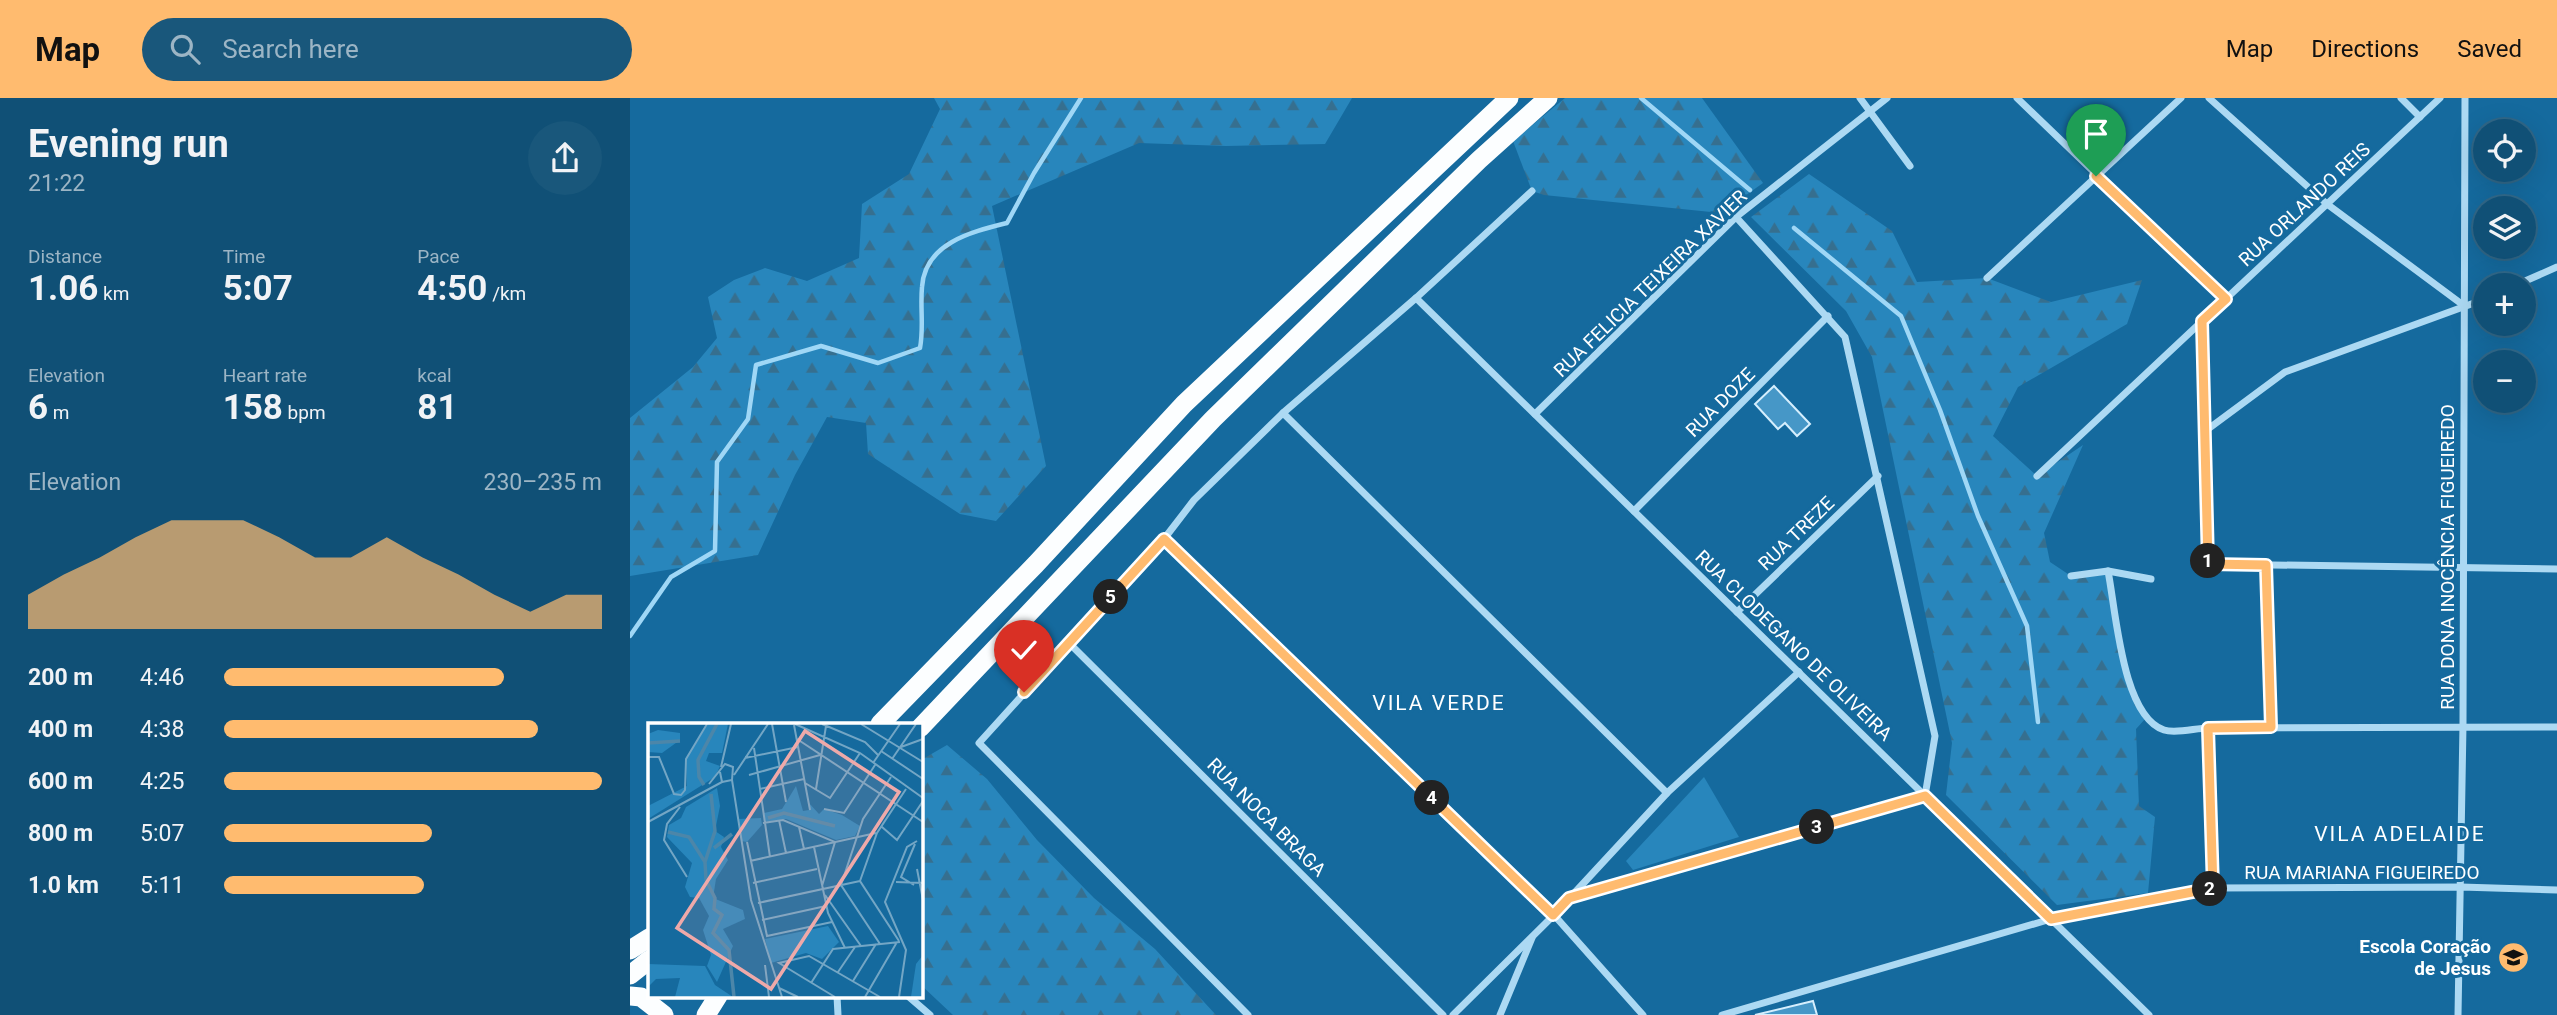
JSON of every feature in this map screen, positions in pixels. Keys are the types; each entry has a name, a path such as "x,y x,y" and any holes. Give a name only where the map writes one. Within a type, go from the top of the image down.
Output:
{"highway":[{"path":"881,723 1036,564 1184,404 1509,98"},
{"path":"922,726 1213,419 1479,160 1549,98"},
{"path":"630,950 648,939"},
{"path":"630,975 648,961"},
{"path":"630,996 641,997 664,1015"},
{"path":"706,1015 717,998"},
{"path":"719,1015 723,998"}],"street":[{"path":"1860,98 1910,166"},
{"name":"RUA FELICIA TEIXEIRA XAVIER","path":"1535,414 1736,218 1886,98"},
{"path":"2017,98 2226,299"},
{"path":"1987,278 2181,98"},
{"path":"2209,98 2327,204 2463,307"},
{"path":"2401,98 2420,117"},
{"name":"RUA ORLANDO REIS","path":"2038,476 2440,98"},
{"name":"RUA DONA INOCÊNCIA FIGUEIREDO","path":"2458,1015 2463,725 2465,98"},
{"path":"1248,1015 979,743 1164,539 1194,500 1283,413 1416,298 1532,191"},
{"path":"1569,898 1925,796 1935,736 1844,337 1828,316 1736,218"},
{"path":"2536,276 2557,267"},
{"name":"RUA CLODEGANO DE OLIVEIRA","path":"1416,298 2149,1015"},
{"path":"2204,432 2285,372 2473,303"},
{"name":"RUA DOZE","path":"1634,511 1828,316"},
{"path":"2202,321 2208,564 2557,569"},
{"path":"1283,413 1667,793"},
{"name":"RUA TREZE","path":"1737,612 1878,477"},
{"path":"1164,539 1553,915 1643,1015"},
{"path":"2266,565 2271,727"},
{"path":"2108,572 2132,696 2145,719 2166,731 2208,728 2463,725 2557,727"},
{"path":"2071,576 2108,572 2151,579"},
{"name":"RUA NOCA BRAGA","path":"1068,642 1443,1015"},
{"path":"1452,1015 1553,915 1667,793 1799,673"},
{"path":"2208,728 2213,888"},
{"name":"RUA MARIANA FIGUEIREDO","path":"1722,1015 2051,919 2213,888 2461,887 2557,890"},
{"path":"1500,1015 1533,934"},
{"path":"910,998 930,1015"}],"green space":[{"path":"934,98 1352,98 1325,144 1226,146 1139,143 992,206 1046,466 996,521 960,514 868,454 866,423 827,417 795,475 758,555 630,576 630,418 693,367 717,338 708,297 734,280 765,268 807,281 859,258 862,204 909,174 940,109"},
{"path":"1565,98 1702,98 1763,183 1721,213 1544,195 1532,191 1513,141"},
{"path":"1809,174 1892,231 1917,282 1987,278 2051,302 2142,280 2127,324 2018,387 1993,436 2037,476 2083,445 2044,533 2050,562 2071,576 2108,571 2132,696 2145,719 2136,729 2139,806 2155,817 2148,893 2057,905 1946,795 1952,743 1872,357 1846,311 1751,217"},
{"path":"947,745 987,779 1037,840 1094,898 1155,949 1216,1015 953,1015 922,986 922,759"},
{"path":"1704,777 1739,837 1633,870 1626,861"}],"building":[{"path":"1774,386 1810,424 1797,436 1785,423 1778,429 1755,404"},
{"path":"1813,1001 1817,1015 1755,1015"}],"waterway":[{"path":"630,636 671,577 715,551 717,462 748,419 756,365 821,346 878,363 920,348 922,287 931,260 952,242 1007,223 1034,173 1081,98"},
{"path":"1641,98 1750,190"},
{"path":"1794,228 1901,316 1940,410 1978,516 2027,626 2038,722"}],"place":[{"name":"Escola Coração de Jesus","path":"2514,957"}],"district":[{"name":"VILA VERDE","path":"1439,703"},
{"name":"VILA ADELAIDE","path":"2400,834"}],"route":[{"path":"1024,692 1164,539 1553,915 1569,898 1925,796 2051,919 2213,888 2208,728 2271,727 2266,565 2208,564 2202,321 2226,299 2096,176"}]}
